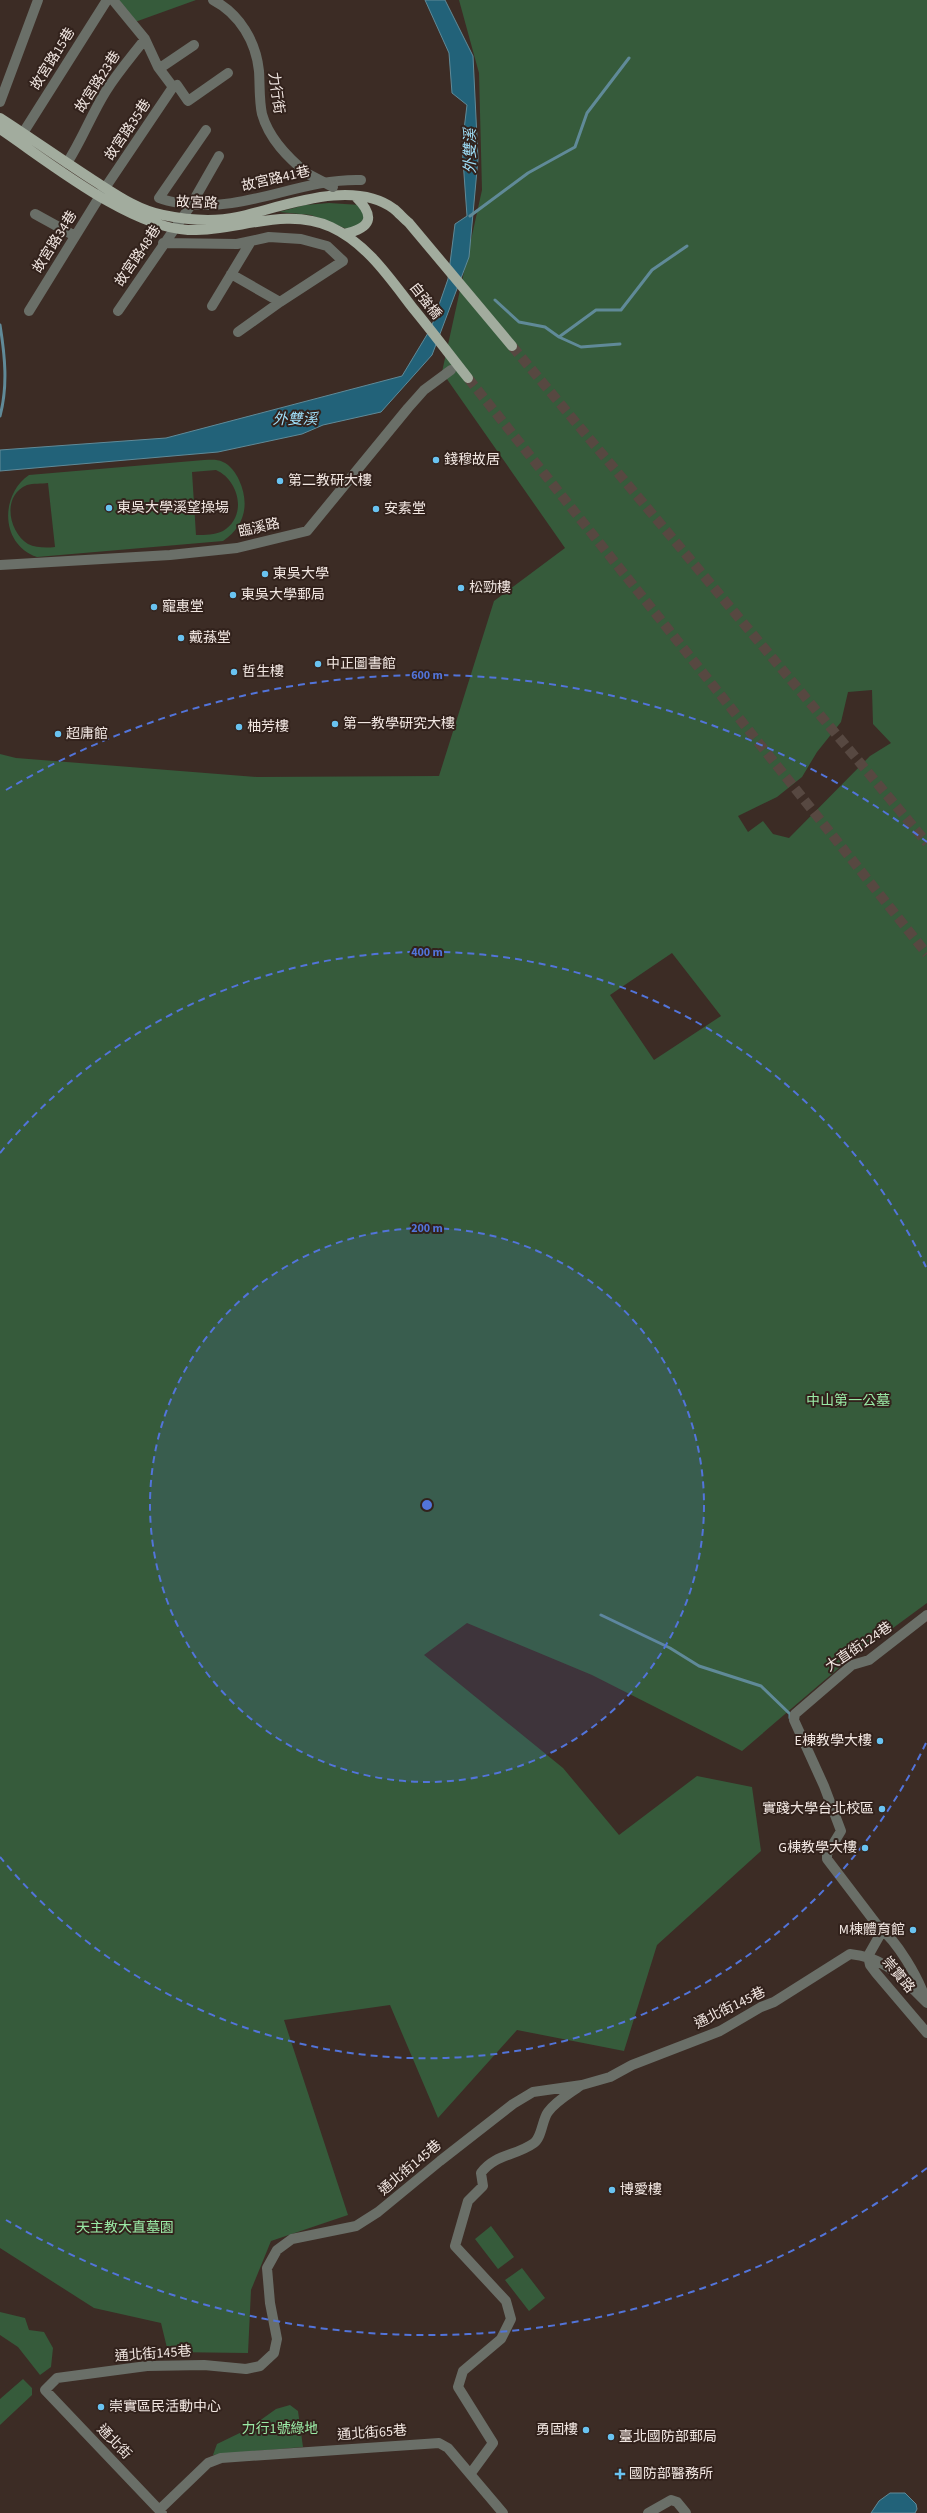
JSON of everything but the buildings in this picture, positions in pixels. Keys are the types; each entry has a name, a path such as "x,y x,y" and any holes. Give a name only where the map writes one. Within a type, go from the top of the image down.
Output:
{"main road":[{"name":"故宮路","path":"0,118 67,163 103,192 147,210 182,218 211,220 237,217 312,198 344,194 367,198 393,208 409,223 512,346"},
{"name":"故宮路","path":"0,129 103,192 142,219 174,228 210,230 290,218 311,220 344,234 362,247 382,269"},
{"path":"344,234 361,228 367,223 369,215 367,207 356,197"},
{"name":"自強橋","path":"382,269 468,378"}],"street":[{"path":"0,102 38,0"},
{"name":"故宮路15巷","path":"23,133 107,0"},
{"path":"113,0 145,39 160,68 173,87 177,85 188,101 228,73"},
{"name":"力行街","path":"213,0 233,14 249,35 258,70 263,116 282,151 308,174 344,194"},
{"name":"故宮路23巷","path":"67,163 83,138 84,129 106,90 145,39"},
{"path":"160,68 194,45"},
{"name":"故宮路35巷","path":"103,192 173,87"},
{"name":"故宮路41巷","path":"206,130 159,198 199,207 228,204 337,179 361,180"},
{"name":"故宮路48巷","path":"118,311 163,243 182,218 219,156"},
{"name":"故宮路34巷","path":"29,311 103,192"},
{"path":"35,214 75,236"},
{"path":"163,243 237,244 250,243 269,237 301,239 327,246 343,261 280,302 238,332"},
{"path":"212,306 250,243"},
{"path":"231,274 280,302"},
{"name":"臨溪路","path":"0,565 170,555 230,549 307,531 416,399 451,370"},
{"name":"大直街124巷","path":"878,1926 827,1859 827,1854 841,1831 824,1786 794,1720 795,1714 852,1665 869,1660 927,1615"},
{"path":"868,1956 881,1933 878,1926"},
{"path":"878,1926 886,1932 920,1982 927,2003"},
{"name":"通北街145巷","path":"45,2390 57,2378 147,2366 204,2364 246,2369 260,2366 274,2353 277,2339 270,2303 268,2268 277,2250 292,2239 346,2230 356,2226 378,2212 446,2156 513,2104 533,2092 582,2085 610,2077 632,2065 720,2031 761,2007 774,2002 850,1954 868,1956"},
{"name":"崇實路","path":"868,1956 877,1959 898,1975 927,2003"},
{"name":"崇實路","path":"868,1956 870,1965 876,1973 927,2033"},
{"path":"471,2473 493,2443 458,2387 464,2371 501,2339 511,2319 506,2301 455,2246 468,2201 482,2186 481,2173 487,2165 504,2155 512,2155 536,2142 548,2112 582,2085"},
{"name":"通北街","path":"45,2390 161,2512"},
{"name":"通北街65巷","path":"161,2512 208,2463 221,2458 439,2442 448,2448 471,2473 503,2513"},
{"path":"648,2513 671,2500 677,2502 686,2513"}],"green space":[{"path":"116,0 196,0 135,22"},
{"path":"459,0 927,0 927,1603 840,1667 742,1751 592,1675 467,1623 424,1655 563,1768 619,1835 697,1776 752,1787 761,1851 657,1945 624,2051 517,2030 438,2118 390,2005 284,2020 348,2215 271,2241 251,2290 248,2353 168,2352 161,2323 94,2308 0,2248 0,754 16,758 257,777 439,776 494,601 565,548 442,372 482,190 479,73","holes":["872,690 873,724 891,743 870,756 789,838 773,834 763,821 748,832 738,816 777,797 802,777 817,752 841,722 848,692","672,953 721,1016 654,1060 610,995"]},
{"path":"329,203 360,205 365,215 360,225 347,229 311,215 279,212 305,205"},
{"path":"218,460 226,463 239,480 245,506 241,521 236,529 223,541 37,557 25,551 16,542 8,519 9,506 13,494 29,475","holes":["216,470 224,475 235,490 238,499 236,517 223,531 213,534 196,535 192,472","48,483 55,547 45,548 28,544 21,538 12,523 11,505 19,490 27,485"]},
{"path":"491,2226 514,2257 498,2269 475,2239"},
{"path":"522,2268 545,2298 529,2311 505,2280"},
{"path":"0,2312 25,2318 29,2330 44,2332 53,2348 51,2367 40,2375 18,2347 0,2335"},
{"path":"23,2379 32,2388 32,2395 0,2425 0,2399"},
{"name":"力行1號綠地","path":"290,2405 298,2411 303,2447 213,2455 217,2444 248,2429 276,2409"}],"water":[{"name":"外雙溪","path":"425,0 445,0 473,56 478,159 469,257 432,355 381,412 323,425 302,434 218,452 0,471 0,450 166,438 402,376 431,328 448,279 455,224 467,216 462,146 467,105 452,93 449,53"},
{"path":"890,2493 905,2493 916,2504 917,2509 915,2513 871,2513 879,2501"}],"waterway":[{"path":"470,216 528,173 575,147 587,113 629,58"},
{"path":"495,300 519,322 545,327 559,337 596,310 621,310 652,270 687,246"},
{"path":"0,325 5,371 3,405 0,416"},
{"path":"559,337 581,347 620,344"},
{"path":"601,1615 670,1648 699,1666 761,1686 790,1714 790,1718"}],"tunnel":[{"path":"512,346 927,843"},
{"path":"468,378 927,954"}],"place":[{"name":"錢穆故居","path":"436,460"},
{"name":"第二教研大樓","path":"280,481"},
{"name":"東吳大學溪望操場","path":"109,508"},
{"name":"安素堂","path":"376,509"},
{"name":"東吳大學","path":"265,574"},
{"name":"松勁樓","path":"461,588"},
{"name":"東吳大學郵局","path":"233,595"},
{"name":"寵惠堂","path":"154,607"},
{"name":"戴蓀堂","path":"181,638"},
{"name":"中正圖書館","path":"318,664"},
{"name":"哲生樓","path":"234,672"},
{"name":"第一教學研究大樓","path":"335,724"},
{"name":"柚芳樓","path":"239,727"},
{"name":"超庸館","path":"58,734"},
{"name":"E棟教學大樓","path":"880,1741"},
{"name":"實踐大學台北校區","path":"882,1809"},
{"name":"G棟教學大樓","path":"865,1848"},
{"name":"M棟體育館","path":"913,1930"},
{"name":"博愛樓","path":"612,2190"},
{"name":"崇實區民活動中心","path":"101,2407"},
{"name":"勇固樓","path":"586,2430"},
{"name":"臺北國防部郵局","path":"611,2437"},
{"name":"國防部醫務所","path":"620,2474"}],"park label":[{"name":"中山第一公墓","path":"848,1401"},
{"name":"天主教大直墓園","path":"125,2228"}]}
